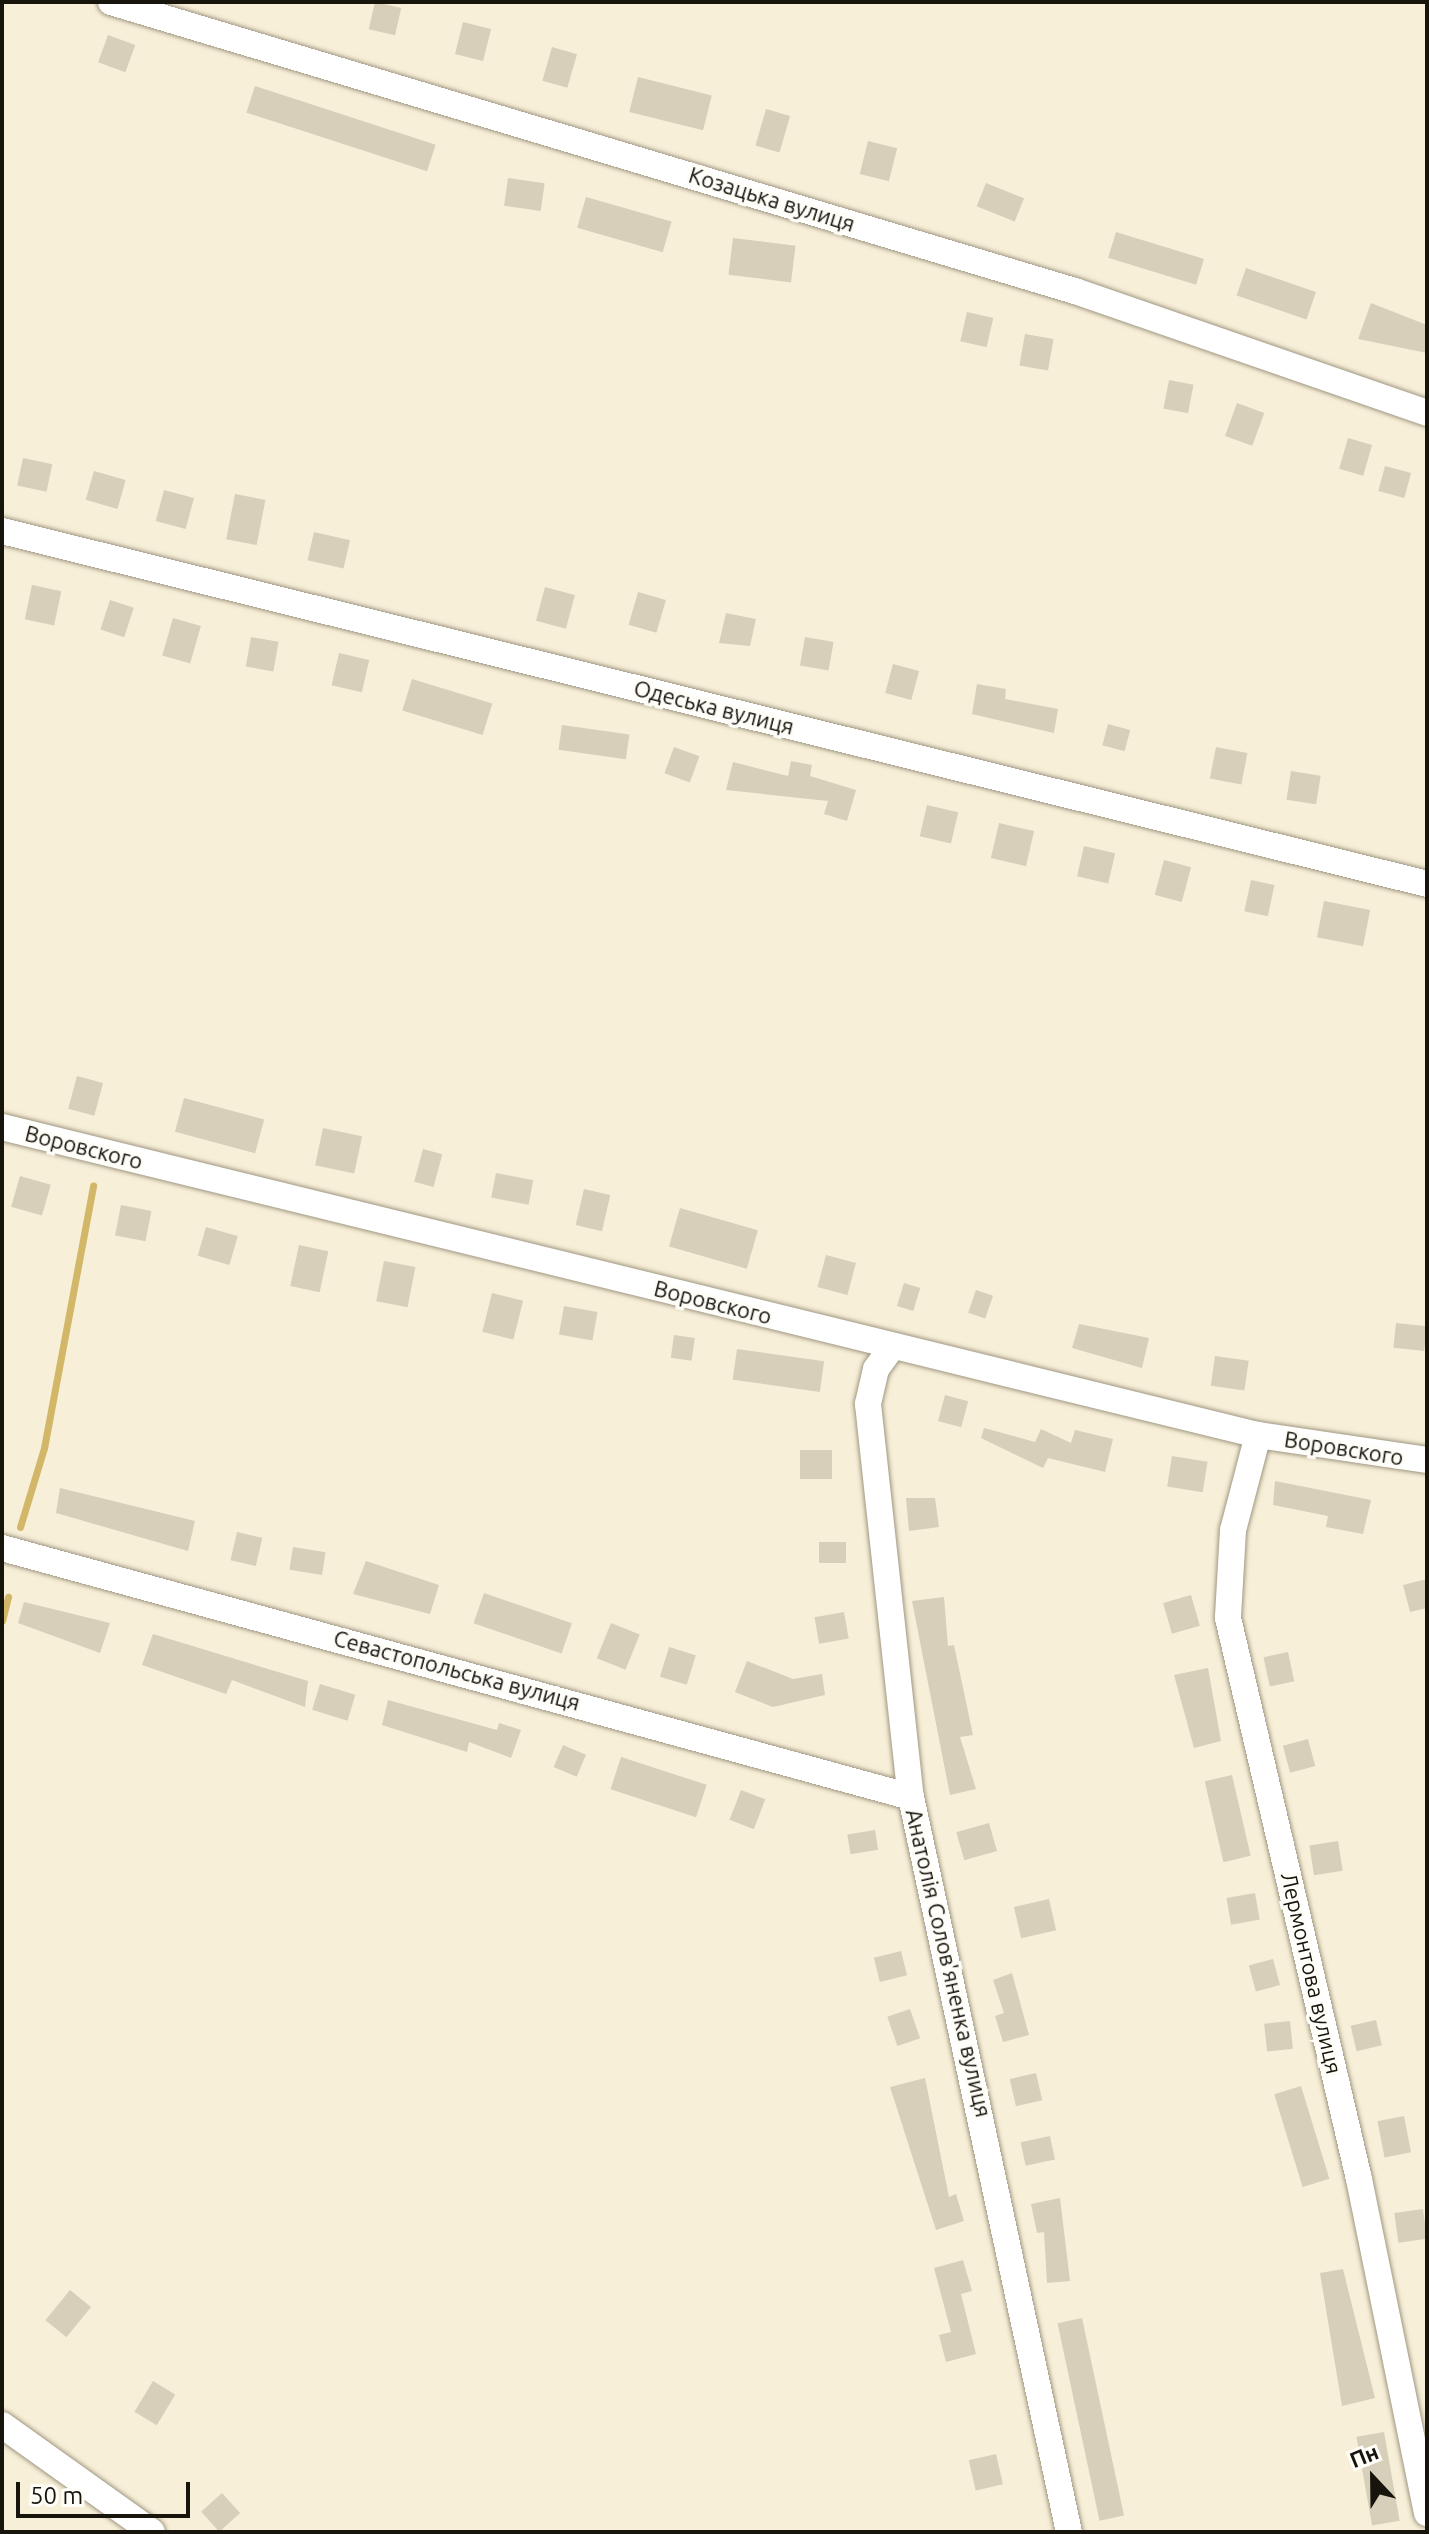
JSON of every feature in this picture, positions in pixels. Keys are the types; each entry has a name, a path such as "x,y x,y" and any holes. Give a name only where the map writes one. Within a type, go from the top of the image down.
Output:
{"street":[{"name":"Козацька вулиця","path":"111,2 1075,291 1427,413"},
{"name":"Одеська вулиця","path":"2,531 1427,884"},
{"name":"Воровского","path":"2,1127 1258,1435 1427,1460"},
{"name":"Анатолія Солов'яненка вулиця","path":"892,1347 876,1369 868,1404 911,1797 1069,2532"},
{"name":"Лермонтова вулиця","path":"1258,1435 1233,1530 1228,1618 1359,2179 1427,2513"},
{"name":"Севастопольська вулиця","path":"2,1548 911,1797"},
{"path":"2,2425 152,2532"}],"building":[{"path":"375,2 401,8 395,35 369,29"},
{"path":"463,22 491,29 483,61 455,54"},
{"path":"108,35 135,45 125,72 98,62"},
{"path":"552,47 577,54 567,88 542,81"},
{"path":"638,77 712,95 703,130 629,112"},
{"path":"255,86 436,145 427,171 246,113"},
{"path":"766,109 790,116 780,152 756,146"},
{"path":"868,141 897,148 889,181 860,174"},
{"path":"508,178 545,183 541,211 504,206"},
{"path":"986,183 1024,198 1015,222 977,206"},
{"path":"586,197 672,222 663,252 577,228"},
{"path":"1116,232 1204,259 1196,285 1108,258"},
{"path":"733,238 796,246 791,282 728,275"},
{"path":"1246,268 1316,292 1307,320 1237,295"},
{"path":"1371,303 1427,325 1427,353 1358,339"},
{"path":"967,312 993,318 987,347 960,341"},
{"path":"1025,334 1054,339 1048,371 1019,366"},
{"path":"1169,380 1194,385 1188,413 1163,408"},
{"path":"1237,403 1264,413 1252,446 1225,436"},
{"path":"1348,438 1372,445 1363,476 1339,469"},
{"path":"23,458 52,464 47,492 17,485"},
{"path":"1385,466 1411,473 1404,498 1378,491"},
{"path":"94,471 126,480 117,509 86,500"},
{"path":"164,490 194,498 186,529 156,521"},
{"path":"235,494 265,500 257,545 226,539"},
{"path":"314,532 350,540 344,569 307,560"},
{"path":"32,585 61,591 54,625 25,619"},
{"path":"545,587 575,595 566,629 536,621"},
{"path":"638,592 666,600 657,633 629,625"},
{"path":"110,600 134,608 124,637 100,629"},
{"path":"726,613 756,619 750,646 719,643"},
{"path":"173,618 201,626 190,663 162,655"},
{"path":"251,637 279,642 273,671 246,667"},
{"path":"805,637 834,642 829,671 800,666"},
{"path":"339,653 369,660 362,692 332,685"},
{"path":"893,664 919,671 911,700 885,693"},
{"path":"412,679 492,704 483,735 402,711"},
{"path":"977,684 1006,689 1005,699 1058,709 1054,733 972,714"},
{"path":"1108,724 1130,730 1125,751 1102,745"},
{"path":"562,725 629,734 626,759 559,750"},
{"path":"674,747 699,756 690,783 664,773"},
{"path":"1216,747 1247,753 1241,785 1210,778"},
{"path":"791,761 812,765 810,776 856,790 847,821 824,814 828,801 726,790 733,762 788,776"},
{"path":"1291,771 1321,776 1316,804 1286,800"},
{"path":"927,805 958,812 951,843 920,836"},
{"path":"999,823 1034,831 1026,866 991,858"},
{"path":"1084,846 1115,853 1108,883 1077,876"},
{"path":"1164,860 1191,867 1182,902 1155,895"},
{"path":"1251,880 1274,885 1268,916 1244,911"},
{"path":"1324,901 1370,910 1363,946 1317,937"},
{"path":"77,1076 103,1083 94,1116 68,1109"},
{"path":"184,1098 264,1119 255,1153 175,1132"},
{"path":"323,1128 362,1136 354,1173 315,1165"},
{"path":"423,1149 442,1154 434,1187 414,1182"},
{"path":"496,1173 533,1180 529,1205 491,1198"},
{"path":"20,1176 51,1185 42,1216 11,1207"},
{"path":"584,1189 610,1195 602,1231 576,1225"},
{"path":"121,1205 151,1211 146,1241 115,1235"},
{"path":"680,1208 758,1230 747,1269 669,1246"},
{"path":"206,1227 238,1236 229,1265 198,1256"},
{"path":"299,1245 328,1251 320,1292 290,1286"},
{"path":"826,1255 856,1263 847,1295 817,1287"},
{"path":"384,1261 415,1267 408,1307 376,1301"},
{"path":"904,1283 920,1288 913,1311 897,1306"},
{"path":"976,1290 993,1296 985,1319 968,1313"},
{"path":"492,1293 523,1301 513,1340 482,1332"},
{"path":"564,1306 597,1312 592,1340 559,1335"},
{"path":"1396,1323 1427,1326 1424,1351 1393,1348"},
{"path":"1079,1324 1149,1338 1142,1368 1072,1348"},
{"path":"674,1335 695,1338 692,1361 671,1358"},
{"path":"737,1349 824,1361 820,1392 733,1380"},
{"path":"1215,1356 1249,1361 1244,1390 1211,1386"},
{"path":"945,1395 968,1401 961,1427 938,1421"},
{"path":"984,1428 1035,1442 1041,1429 1071,1443 1075,1430 1113,1439 1105,1472 1048,1458 1043,1468 981,1438"},
{"path":"800,1450 832,1450 832,1479 800,1479"},
{"path":"1172,1456 1208,1462 1203,1492 1167,1487"},
{"path":"1275,1481 1371,1500 1363,1534 1326,1527 1328,1516 1273,1505"},
{"path":"60,1488 195,1521 188,1551 56,1513"},
{"path":"906,1498 935,1498 939,1527 909,1531"},
{"path":"237,1532 262,1538 256,1566 230,1560"},
{"path":"819,1542 846,1542 846,1563 819,1563"},
{"path":"293,1547 326,1552 322,1575 289,1570"},
{"path":"366,1561 439,1585 430,1614 353,1594"},
{"path":"1427,1579 1427,1608 1410,1612 1403,1585"},
{"path":"484,1593 572,1623 562,1654 474,1623"},
{"path":"1191,1595 1200,1626 1172,1634 1163,1603"},
{"path":"944,1597 948,1646 954,1645 973,1735 960,1737 976,1789 950,1795 912,1601"},
{"path":"24,1602 110,1623 100,1653 18,1623"},
{"path":"844,1612 849,1639 819,1644 814,1617"},
{"path":"611,1623 640,1635 626,1670 597,1658"},
{"path":"153,1634 308,1681 305,1707 232,1680 226,1694 142,1665"},
{"path":"669,1647 696,1655 687,1685 660,1677"},
{"path":"1288,1652 1294,1681 1270,1687 1264,1657"},
{"path":"747,1661 793,1679 822,1674 825,1695 773,1707 735,1692"},
{"path":"1208,1668 1221,1741 1194,1748 1174,1675"},
{"path":"320,1684 355,1695 347,1721 312,1710"},
{"path":"388,1700 497,1730 499,1723 521,1730 511,1758 469,1742 467,1752 382,1725"},
{"path":"1308,1739 1315,1766 1290,1773 1283,1746"},
{"path":"563,1745 586,1755 577,1777 554,1767"},
{"path":"621,1757 707,1785 696,1817 610,1789"},
{"path":"1232,1775 1251,1856 1223,1862 1205,1781"},
{"path":"741,1790 765,1799 754,1829 730,1820"},
{"path":"989,1823 997,1851 964,1860 956,1832"},
{"path":"875,1830 878,1850 850,1854 847,1834"},
{"path":"1338,1841 1343,1871 1314,1875 1309,1846"},
{"path":"1255,1893 1260,1920 1231,1925 1226,1898"},
{"path":"1049,1899 1056,1930 1021,1938 1014,1907"},
{"path":"901,1951 907,1975 880,1982 874,1958"},
{"path":"1273,1959 1280,1985 1256,1992 1249,1965"},
{"path":"1012,1973 1029,2035 1003,2042 995,2016 1004,2013 993,1980"},
{"path":"910,2009 920,2038 897,2046 887,2017"},
{"path":"1376,2020 1382,2045 1357,2051 1351,2026"},
{"path":"1290,2021 1293,2049 1267,2052 1264,2024"},
{"path":"1036,2073 1042,2100 1016,2106 1010,2079"},
{"path":"925,2078 949,2197 956,2194 964,2221 936,2230 890,2087"},
{"path":"1301,2086 1329,2179 1303,2187 1274,2094"},
{"path":"1404,2116 1411,2152 1385,2157 1377,2121"},
{"path":"1050,2136 1055,2159 1026,2166 1021,2142"},
{"path":"1060,2198 1070,2281 1047,2283 1044,2232 1037,2233 1031,2204"},
{"path":"1423,2209 1427,2239 1398,2243 1394,2213"},
{"path":"963,2260 972,2291 961,2294 976,2354 946,2362 939,2335 951,2332 934,2268"},
{"path":"1343,2269 1375,2398 1342,2406 1320,2273"},
{"path":"70,2290 91,2307 66,2337 45,2320"},
{"path":"1082,2318 1124,2516 1100,2521 1058,2323"},
{"path":"153,2381 175,2394 157,2425 134,2412"},
{"path":"1384,2432 1400,2521 1372,2525 1356,2437"},
{"path":"996,2454 1003,2484 976,2491 969,2460"},
{"path":"222,2493 240,2513 219,2532 201,2512"}],"waterway":[{"path":"20,1527 44,1448 93,1186"},
{"path":"2,1621 8,1597"}]}
